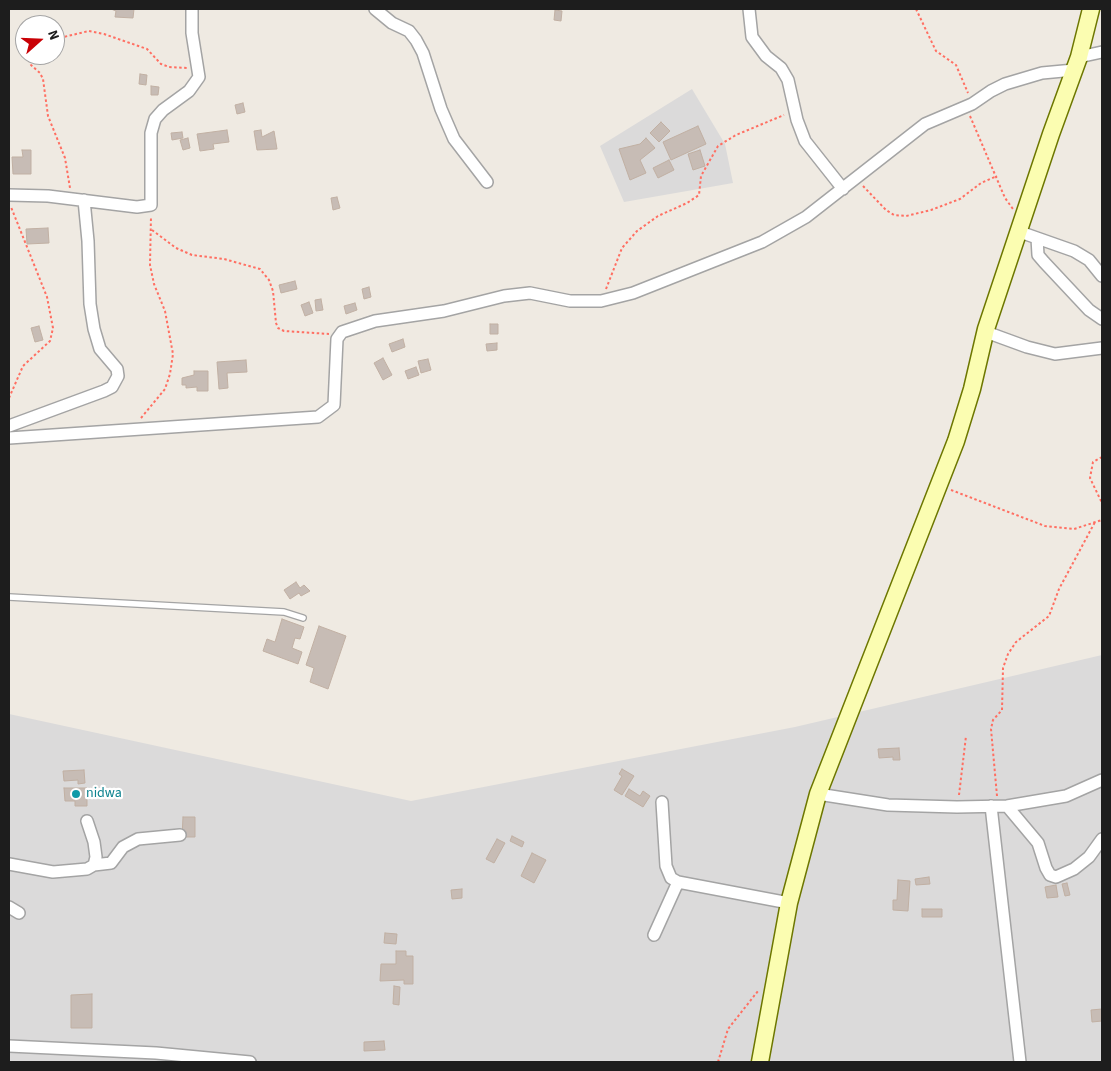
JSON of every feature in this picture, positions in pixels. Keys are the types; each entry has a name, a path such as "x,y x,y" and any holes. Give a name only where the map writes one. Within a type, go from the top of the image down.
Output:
{"street":[{"path":"9,195 71,198 137,207 149,206 152,203 151,133 156,120 163,110 197,82 199,67 192,33 192,9"},
{"path":"375,9 392,23 408,31 416,40 424,53 441,108 454,139 487,182"},
{"path":"749,9 752,37 766,56 781,68 788,80 805,140 843,189"},
{"path":"760,1062 789,903 818,794 939,486 970,398 986,332 1051,134 1077,63 1091,9"},
{"path":"9,438 318,417 334,405 338,335 350,328 444,311 504,296 530,293 570,301 601,302 633,293 762,242 806,217 925,124 969,106 1005,84 1077,63 1102,52"},
{"path":"9,426 104,391 112,387 118,376 117,369 100,349 94,329 90,304 88,241 84,200"},
{"path":"1022,226 1037,238 1074,251 1089,260 1102,276"},
{"path":"1037,238 1038,254 1044,262 1089,310 1102,319"},
{"path":"986,332 1027,347 1055,354 1102,348"},
{"path":"818,794 888,805 999,806 1066,796 1102,780"},
{"path":"662,802 667,874 678,882 789,903"},
{"path":"999,806 1038,843 1050,875 1056,877 1074,869 1089,857 1102,839"},
{"path":"999,806 1020,1062"},
{"path":"87,821 94,842 96,857 94,865"},
{"path":"9,864 53,872 73,872 87,869 94,865 111,863 123,847 138,838 180,835"},
{"path":"654,935 678,882"},
{"path":"9,1046 156,1053 250,1062"}],"lane":[{"path":"9,598 284,612 303,618"}],"path":[{"path":"916,9 936,51 956,65 969,106 1005,198 1022,226"},
{"path":"65,36 89,32 104,34 147,49 162,64 169,67 199,67"},
{"path":"30,65 40,73 43,79 48,116 65,158 71,198"},
{"path":"601,302 622,248 650,221 699,195 701,176 718,146 736,135 796,111"},
{"path":"856,178 886,210 894,216 906,216 960,200 981,183 997,176"},
{"path":"9,202 48,297 53,328 50,341 23,366 9,398"},
{"path":"126,431 154,405 165,389 170,374 172,338 165,311 154,284 150,250 152,230 149,206"},
{"path":"9,214 13,212"},
{"path":"152,230 176,248 192,255 224,259 260,269 269,280 273,291 278,328 284,331 318,332 338,335"},
{"path":"1102,457 1093,462 1090,478 1102,504"},
{"path":"939,486 1045,526 1074,529 1102,520"},
{"path":"999,806 992,764 991,730 993,720 1002,710 1003,668 1016,642 1049,616 1059,589 1095,522"},
{"path":"957,807 966,736"},
{"path":"718,1062 728,1030 761,989"}],"shaded area":[{"path":"692,89 725,144 733,183 624,202 600,146"},
{"path":"1102,655 1102,1062 9,1062 9,714 411,801 795,727"}],"building":[{"path":"111,9 134,9 133,18 115,17 116,11"},
{"path":"555,10 562,11 561,21 554,20"},
{"path":"140,74 147,75 146,85 139,84"},
{"path":"151,86 159,87 158,95 151,95"},
{"path":"243,103 245,112 237,114 235,105"},
{"path":"661,122 670,131 659,142 650,133"},
{"path":"698,126 706,144 671,160 663,142"},
{"path":"227,130 229,142 213,144 214,149 200,151 197,134"},
{"path":"261,130 262,137 274,131 277,149 257,150 254,131"},
{"path":"182,132 183,138 172,140 171,133"},
{"path":"188,138 190,148 183,150 180,140"},
{"path":"646,138 655,148 640,160 646,173 630,180 619,149 640,144"},
{"path":"22,150 31,150 31,174 13,174 12,157 23,157"},
{"path":"700,150 705,166 693,170 688,154"},
{"path":"669,160 674,170 658,178 653,168"},
{"path":"337,197 340,208 333,210 331,198"},
{"path":"48,228 49,243 27,244 26,229"},
{"path":"295,281 297,289 281,293 279,285"},
{"path":"369,287 371,297 364,299 362,289"},
{"path":"321,299 323,310 316,311 315,300"},
{"path":"309,302 313,313 305,316 301,305"},
{"path":"355,303 357,310 346,314 344,306"},
{"path":"490,324 498,324 498,334 490,334"},
{"path":"39,326 43,340 35,342 31,328"},
{"path":"403,339 405,347 392,352 389,344"},
{"path":"497,343 497,350 487,351 486,344"},
{"path":"383,358 392,375 383,380 374,363"},
{"path":"428,359 431,370 421,373 418,361"},
{"path":"246,360 247,372 227,373 228,388 219,389 217,362"},
{"path":"416,367 419,375 408,379 405,371"},
{"path":"194,371 208,371 208,391 197,391 197,387 186,388 186,385 182,385 182,378 194,375"},
{"path":"296,582 300,588 304,585 310,591 301,596 299,593 290,599 284,590"},
{"path":"282,619 304,627 300,639 295,638 292,648 302,652 298,664 263,651 267,639 275,642"},
{"path":"319,626 346,636 328,689 310,682 314,668 306,665"},
{"path":"899,748 900,760 893,760 893,757 879,758 878,749"},
{"path":"622,769 634,776 622,795 614,790 622,776 619,774"},
{"path":"84,770 85,783 78,784 78,780 64,781 63,771"},
{"name":"nidwa","path":"64,788 87,788 87,806 75,806 75,801 65,801"},
{"path":"629,789 640,796 643,791 650,796 643,807 625,796"},
{"path":"183,817 195,817 195,837 182,837"},
{"path":"512,836 524,842 522,847 510,841"},
{"path":"497,839 505,843 494,863 486,859"},
{"path":"532,853 546,860 534,883 521,876"},
{"path":"929,877 930,884 916,885 915,879"},
{"path":"898,880 910,881 908,911 893,910 893,900 897,900"},
{"path":"1067,883 1070,895 1065,896 1062,884"},
{"path":"1056,885 1058,897 1047,898 1045,887"},
{"path":"462,889 462,898 452,899 451,890"},
{"path":"922,909 942,909 942,917 922,917"},
{"path":"385,933 397,934 396,944 384,943"},
{"path":"396,951 406,951 406,956 413,956 413,984 404,984 404,980 380,981 381,964 396,964"},
{"path":"394,986 400,987 399,1005 393,1004"},
{"path":"92,994 92,1028 71,1028 71,995"},
{"path":"1102,1009 1102,1021 1092,1022 1091,1010"},
{"path":"384,1041 385,1050 364,1051 364,1042"}],"place":[{"name":"nidwa","path":"76,794"}]}
